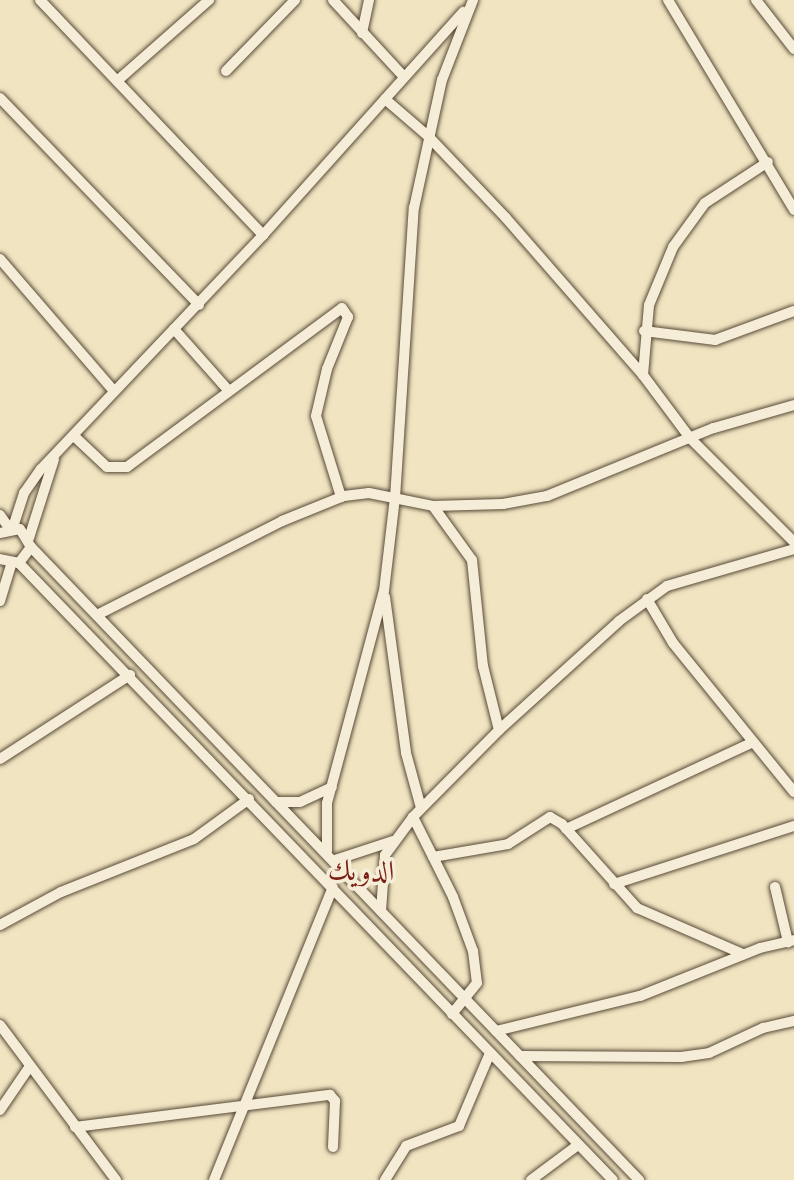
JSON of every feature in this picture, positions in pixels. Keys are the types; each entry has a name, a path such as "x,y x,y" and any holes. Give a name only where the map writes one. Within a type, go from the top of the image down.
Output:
{"street":[{"path":"40,0 263,235"},
{"path":"117,81 209,0"},
{"path":"226,71 295,0"},
{"path":"333,0 404,77"},
{"path":"362,33 369,0"},
{"path":"668,0 768,162 794,210"},
{"path":"756,0 794,49"},
{"path":"7,529 24,493 74,436 263,235 470,4"},
{"path":"327,851 325,818 384,591 395,498 408,254 428,136 470,4"},
{"path":"0,98 199,304"},
{"path":"385,99 428,136 643,375 690,438 794,542"},
{"path":"643,375 645,331 657,280 688,223 721,189 768,162"},
{"path":"0,259 114,391"},
{"path":"74,436 107,467 127,467 335,312 346,310 348,317 327,369 316,416 341,497"},
{"path":"645,331 715,340 794,311"},
{"path":"174,329 228,390"},
{"path":"97,615 282,521 341,497 369,493 433,506 535,499 615,472 690,438 794,405"},
{"path":"0,601 15,564 30,542 54,459"},
{"path":"433,506 472,560 483,666 499,730"},
{"path":"0,515 7,529 30,542 243,769 327,851 381,912 639,1180"},
{"path":"381,912 381,871 393,841 413,817 499,730 647,598 685,579 794,550"},
{"path":"0,559 15,564 130,675 613,1180"},
{"path":"384,591 406,753 421,808"},
{"path":"647,598 673,643 794,792"},
{"path":"0,759 130,675"},
{"path":"566,829 753,742"},
{"path":"230,780 243,769"},
{"path":"276,802 300,802 332,787"},
{"path":"0,925 61,892 194,839 249,799"},
{"path":"413,817 473,951 478,979 453,1014"},
{"path":"433,857 508,844 547,817 566,829 614,884 643,912 743,954"},
{"path":"614,884 794,826"},
{"path":"335,860 393,841"},
{"path":"214,1180 333,887"},
{"path":"496,1031 640,996 743,954 791,941 775,887"},
{"path":"520,1056 681,1057 709,1053 763,1028 794,1021"},
{"path":"0,1025 116,1180"},
{"path":"385,1180 406,1146 459,1126 489,1053"},
{"path":"0,1110 30,1066"},
{"path":"75,1127 247,1103 330,1095 335,1101 334,1147"},
{"path":"531,1180 578,1145"}],"district":[{"name":"الدويك","path":"361,873"}]}
